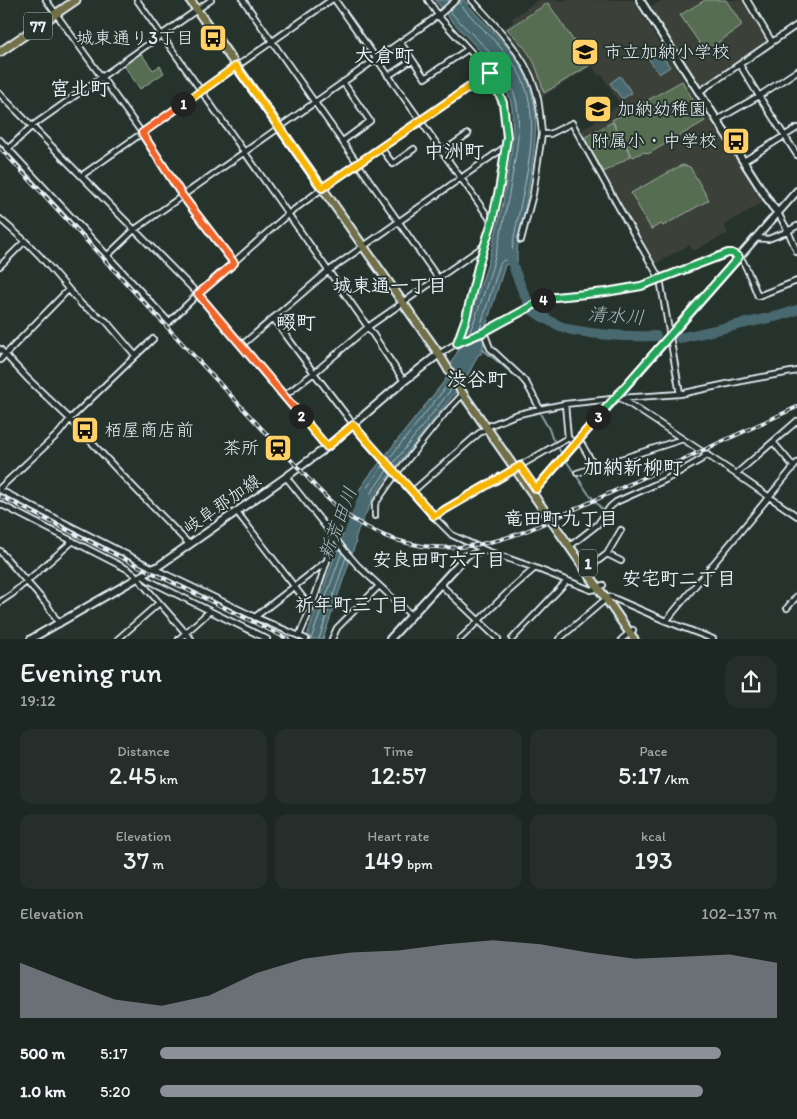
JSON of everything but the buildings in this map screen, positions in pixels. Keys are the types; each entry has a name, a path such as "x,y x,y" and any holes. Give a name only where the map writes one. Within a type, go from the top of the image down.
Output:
{"main road":[{"name":"77","path":"0,52 76,0"},
{"name":"1","path":"190,0 447,365 633,634 640,639"},
{"name":"1","path":"572,545 590,567 601,586"}],"street":[{"path":"46,0 142,133 182,195 234,263"},
{"path":"136,0 327,272 368,327 404,381"},
{"path":"8,149 32,126 211,0"},
{"path":"243,0 438,278"},
{"path":"81,176 333,0 492,222"},
{"path":"428,0 490,73 503,103 507,137 492,222 479,263 466,318 457,343"},
{"path":"107,256 134,230 439,15 456,0"},
{"path":"472,0 505,36 520,56 538,99 542,134 533,194 521,240"},
{"path":"640,0 772,206 778,212 797,252"},
{"path":"748,0 772,42"},
{"path":"699,92 797,25"},
{"path":"400,42 425,78 468,49"},
{"path":"388,76 412,60"},
{"path":"740,65 797,155"},
{"path":"717,120 797,71"},
{"path":"0,140 169,322 287,215 322,188 490,73"},
{"path":"343,82 370,122 343,142"},
{"path":"0,94 198,294 327,447"},
{"path":"542,134 550,134 572,124 660,279 680,394"},
{"path":"744,161 797,128"},
{"path":"442,152 468,134"},
{"path":"242,345 327,272 505,147"},
{"path":"381,148 393,164 414,150"},
{"path":"534,490 797,191"},
{"path":"0,219 40,256 82,305 106,321 135,355"},
{"path":"755,238 768,239 797,226"},
{"path":"0,266 25,241"},
{"path":"284,396 368,327 485,246"},
{"path":"439,354 545,299 641,286 728,253 739,257 743,262 758,296 797,280"},
{"path":"0,360 68,290"},
{"path":"273,318 353,425 452,535 590,590 601,586"},
{"path":"484,332 490,348 527,384 538,409"},
{"path":"153,339 0,489 155,568 255,617 302,637 327,561 330,545 335,539"},
{"path":"0,349 70,419 190,545"},
{"name":"岐阜那加線","path":"31,639 43,635 141,577 190,545 327,447 404,381 439,354"},
{"path":"412,492 478,434 489,426 515,415 565,404 680,394 797,371"},
{"path":"375,516 375,504 395,473 463,390"},
{"path":"621,398 770,496 797,516"},
{"path":"565,404 568,438 575,443 581,443 595,467"},
{"path":"736,474 797,421"},
{"path":"434,516 568,438"},
{"path":"577,473 684,439"},
{"path":"666,621 796,465 773,442"},
{"path":"572,545 596,525 616,502 665,480 707,454"},
{"path":"286,477 358,566 412,616"},
{"path":"0,504 134,574 268,639"},
{"path":"236,512 311,608"},
{"path":"590,567 607,554 621,530"},
{"path":"0,602 12,594 73,541"},
{"path":"390,639 466,556 486,550"},
{"path":"0,551 48,606 59,624"},
{"path":"607,554 620,561"},
{"path":"255,617 327,561"},
{"path":"460,639 535,568"},
{"path":"141,577 159,603 191,639"},
{"path":"512,639 568,581"},
{"path":"440,584 498,639"},
{"path":"332,639 337,628 379,586"},
{"path":"787,608 797,596"},
{"path":"559,639 609,598 713,639"},
{"path":"118,639 159,603"},
{"path":"179,639 210,611"},
{"path":"622,639 633,634"}],"shaded area":[{"path":"539,0 633,0 764,202 724,225 728,233 693,251 689,245 655,264 579,132 620,104 602,75 599,76 592,66 542,97 528,60 503,29 513,22 512,18"},
{"path":"662,0 744,0 769,39 768,42 701,88 650,7"}],"green space":[{"path":"705,0 726,0 741,23 741,27 705,51 680,15"},
{"path":"548,3 590,65 544,93 535,64 507,29"},
{"path":"140,52 153,70 160,66 164,73 140,89 123,64"},
{"path":"682,81 705,121 648,154 643,152 633,157 612,120"},
{"path":"612,122 631,156 604,172 584,138"},
{"path":"682,165 690,167 709,200 663,226 661,224 651,229 631,193"}],"water":[{"path":"435,0 464,0 512,53 530,86 535,120 534,155 519,237 517,263 505,265 487,323 484,348 481,354 478,355 468,375 455,393 374,496 357,533 356,542 323,639 306,639 342,535 352,530 357,523 360,514 359,502 362,494 359,490 446,379 469,320 488,263 502,208 513,134 510,99 494,66"},
{"path":"659,50 670,67 659,74 648,58"},
{"path":"620,76 632,93 622,99 610,83"}],"waterway":[{"name":"清水川","path":"508,252 523,292 531,306 534,311 547,320 568,329 582,332 656,336"},
{"name":"清水川","path":"680,338 797,310"},
{"path":"482,349 522,382 562,455"},
{"path":"565,459 588,493 605,513"},
{"name":"新荒田川","path":"346,542 365,492"}],"railway":[{"path":"0,148 319,490 351,518 375,532 399,541 447,548 496,541 520,533 797,407"},
{"path":"0,496 288,639"}],"place":[{"name":"城東通り3丁目","path":"213,38"},
{"name":"市立加納小学校","path":"585,52"},
{"name":"加納幼稚園","path":"598,109"},
{"name":"附属小・中学校","path":"736,141"},
{"name":"栢屋商店前","path":"85,430"},
{"name":"茶所","path":"278,448"}],"district":[{"name":"大倉町","path":"384,55"},
{"name":"宮北町","path":"80,88"},
{"name":"中洲町","path":"454,151"},
{"name":"城東通一丁目","path":"390,285"},
{"name":"畷町","path":"296,322"},
{"name":"渋谷町","path":"477,379"},
{"name":"加納新柳町","path":"633,467"},
{"name":"竜田町九丁目","path":"561,518"},
{"name":"安良田町六丁目","path":"439,559"},
{"name":"安宅町二丁目","path":"679,578"},
{"name":"祈年町三丁目","path":"352,604"}],"route":[{"path":"236,66 322,188 490,73 503,103 507,137 492,222 479,263 466,318 457,343 484,332 545,299 641,286 728,253 739,257 536,489 520,466 434,516 353,425 327,447 198,294 234,263 182,195 142,133 236,66"}]}
